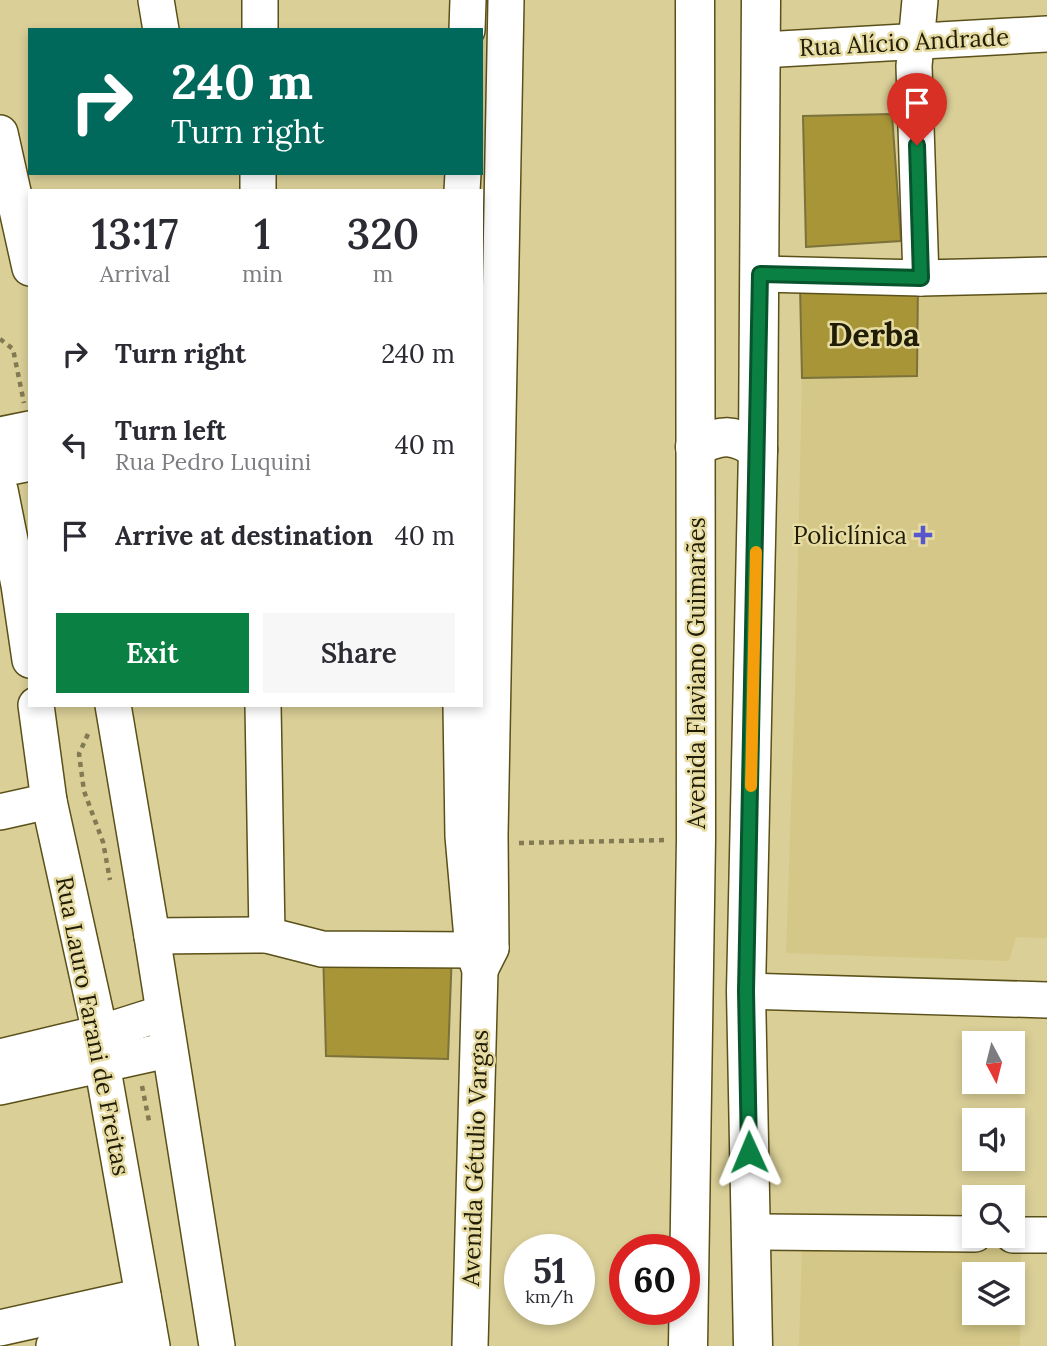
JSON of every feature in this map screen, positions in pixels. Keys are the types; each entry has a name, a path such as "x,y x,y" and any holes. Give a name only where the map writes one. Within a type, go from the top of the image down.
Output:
{"main road":[{"name":"Avenida Flaviano Guimarães","path":"688,1346 696,839 695,0"},
{"path":"752,1346 746,991 758,450 761,0"},
{"path":"696,343 718,357 732,360 746,354 758,341"},
{"path":"695,447 714,438 728,437 746,442 758,450"}],"street":[{"path":"156,0 161,28"},
{"path":"260,0 260,28"},
{"path":"467,28 468,0"},
{"name":"Avenida Gétulio Vargas","path":"470,1346 482,956 481,838 490,383 506,0"},
{"path":"920,0 914,66 921,278"},
{"name":"Rua Alício Andrade","path":"761,50 1047,34"},
{"path":"11,140 28,255"},
{"path":"760,274 921,278 1047,275"},
{"path":"0,469 22,439"},
{"path":"0,491 10,587 28,653"},
{"name":"Rua Lauro Farani de Freitas","path":"36,707 49,801 101,1049 148,1322"},
{"path":"113,707 216,1346"},
{"path":"262,707 267,935"},
{"name":"Avenida Gétulio Vargas","path":"461,707 481,838"},
{"path":"0,812 49,801"},
{"path":"152,936 267,935 322,949 482,956"},
{"path":"746,991 1047,1000"},
{"path":"0,1087 101,1049 163,1013"},
{"path":"0,1057 101,1049 168,1050"},
{"path":"750,1232 962,1234"},
{"path":"1025,1235 1047,1235"},
{"path":"0,1328 148,1322"},
{"path":"54,1346 148,1322"}],"path":[{"path":"0,339 13,349 22,439"},
{"path":"481,838 696,839"}],"shaded area":[{"path":"918,282 1047,284 1047,938 1016,937 1009,961 786,953 802,378 917,376"},
{"path":"802,1247 1021,1249 1021,1262 962,1262 962,1325 1020,1325 1020,1346 799,1346"}],"building":[{"path":"892,114 901,241 806,247 803,116"},
{"path":"918,282 917,376 802,378 800,286"},
{"path":"323,950 452,950 448,1059 326,1056"}],"slow traffic":[{"path":"751,786 756,552"}],"place":[{"name":"Policlínica","path":"923,535"}],"district":[{"name":"Derba","path":"874,334"}],"route":[{"path":"749,1152 746,991 760,274 921,278 917,145"}]}
